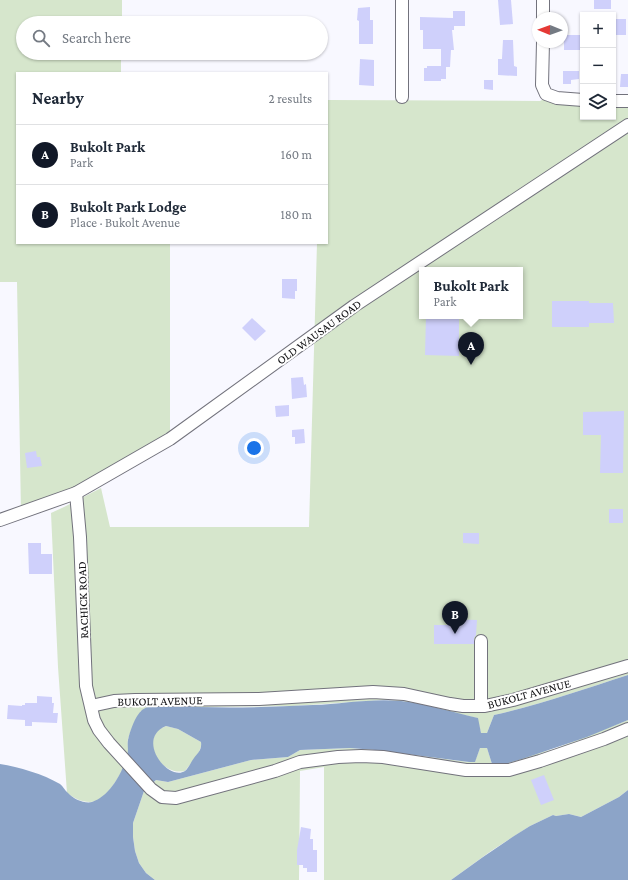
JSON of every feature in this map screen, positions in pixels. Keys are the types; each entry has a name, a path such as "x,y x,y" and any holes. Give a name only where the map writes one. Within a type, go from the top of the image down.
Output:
{"street":[{"path":"402,0 402,97"},
{"path":"543,0 543,12"},
{"path":"542,48 542,85 546,94 557,98 580,100"},
{"path":"616,101 628,101"},
{"name":"OLD WAUSAU ROAD","path":"0,520 76,493 170,439 354,306 628,125"},
{"name":"RACHICK ROAD","path":"76,493 80,537 86,686 91,706"},
{"path":"481,641 481,706"},
{"name":"BUKOLT AVENUE","path":"91,706 114,701 259,699 373,692 404,694 450,704 481,706 513,700 628,666"},
{"path":"91,706 94,720 99,730 151,789 162,797 176,798 275,772 300,762 338,757 383,757 466,770 509,770 597,742 628,729"}],"green space":[{"path":"0,0 122,0 122,16 16,16 16,60 121,60 121,72 16,72 16,244 170,244 170,439 75,488 21,513 17,282 0,282"},
{"path":"544,99 580,104 580,120 616,120 616,104 628,104 628,675 545,702 494,715 487,733 481,733 477,718 401,701 384,700 293,706 198,707 182,705 141,711 128,739 128,754 123,768 109,791 96,801 87,802 75,798 67,793 58,667 51,513 101,488 110,527 309,527 317,244 328,244 328,100 540,101"},
{"path":"628,720 628,790 619,797 581,817 569,814 553,815 530,826 491,851 451,880 324,880 324,767 300,771 299,880 155,880 146,873 139,863 135,851 133,823 144,791 156,780 168,782 251,760 288,757 300,750 350,748 469,762 475,761 480,748 487,748 492,764 554,749"},
{"path":"166,726 178,729 201,742 198,753 185,771 170,769 158,760 155,753 153,739 158,730"}],"water":[{"path":"628,675 628,720 587,737 501,765 492,764 487,748 480,748 475,762 350,748 300,750 288,757 251,760 168,782 156,780 144,791 133,823 135,851 139,863 146,873 155,880 0,880 0,764 39,774 60,784 76,799 83,802 92,802 104,795 115,783 128,753 128,740 133,724 139,713 147,707 169,705 199,707 270,707 390,700 411,702 478,718 481,733 487,733 494,715 545,702","holes":["166,726 178,729 201,742 199,751 187,769 178,773 163,765 154,749 154,740 157,732"]},
{"path":"628,790 628,880 451,880 530,826 553,815 569,814 581,817 619,797"}],"building":[{"path":"498,0 511,0 513,24 500,25"},
{"path":"594,0 611,0 611,9 594,9"},
{"path":"370,7 370,20 373,20 373,44 359,44 359,21 357,20 358,8"},
{"path":"453,11 465,11 465,26 454,26 454,30 452,30 454,50 451,50 450,67 446,67 446,79 441,79 441,81 424,81 424,68 427,68 427,66 441,66 441,49 423,49 423,30 420,30 420,17 453,18"},
{"path":"616,19 626,19 626,35 616,35"},
{"path":"568,35 580,35 580,50 564,50 564,48 568,48"},
{"path":"503,40 513,40 514,66 517,67 517,76 498,75 498,59 502,59"},
{"path":"360,59 374,60 374,86 359,85"},
{"path":"563,71 579,71 579,79 571,80 571,84 563,84"},
{"path":"621,74 628,74 628,87 620,87"},
{"path":"484,80 493,80 493,90 484,89"},
{"path":"282,279 297,279 295,299 282,298"},
{"path":"552,301 589,301 589,303 613,303 614,323 589,323 589,327 552,327"},
{"path":"252,318 266,331 255,341 242,328"},
{"path":"426,319 459,319 459,356 425,355"},
{"path":"303,377 304,385 306,384 307,397 292,399 291,378"},
{"path":"289,405 289,416 276,417 275,406"},
{"path":"624,411 623,473 600,473 601,435 583,435 583,412"},
{"path":"304,429 305,443 295,444 295,437 292,437 292,430"},
{"path":"36,451 37,457 40,457 42,466 27,468 25,453"},
{"path":"609,509 623,509 623,523 609,523"},
{"path":"463,533 479,533 479,544 463,543"},
{"path":"28,543 41,543 41,554 52,554 52,574 29,574"},
{"path":"447,619 477,620 474,644 434,644 434,625 447,625"},
{"path":"37,696 52,697 52,703 54,703 53,713 58,713 57,723 32,722 32,726 25,726 25,720 7,719 8,705 22,706 25,705 25,703 37,703"},
{"path":"544,775 554,800 541,805 531,780"},
{"path":"301,827 311,829 310,839 313,839 313,850 317,850 317,872 307,872 307,868 303,868 303,865 297,865 297,850"}],"place":[{"name":"Bukolt Park","path":"471,365"},
{"name":"Bukolt Park Lodge","path":"455,634"}]}
